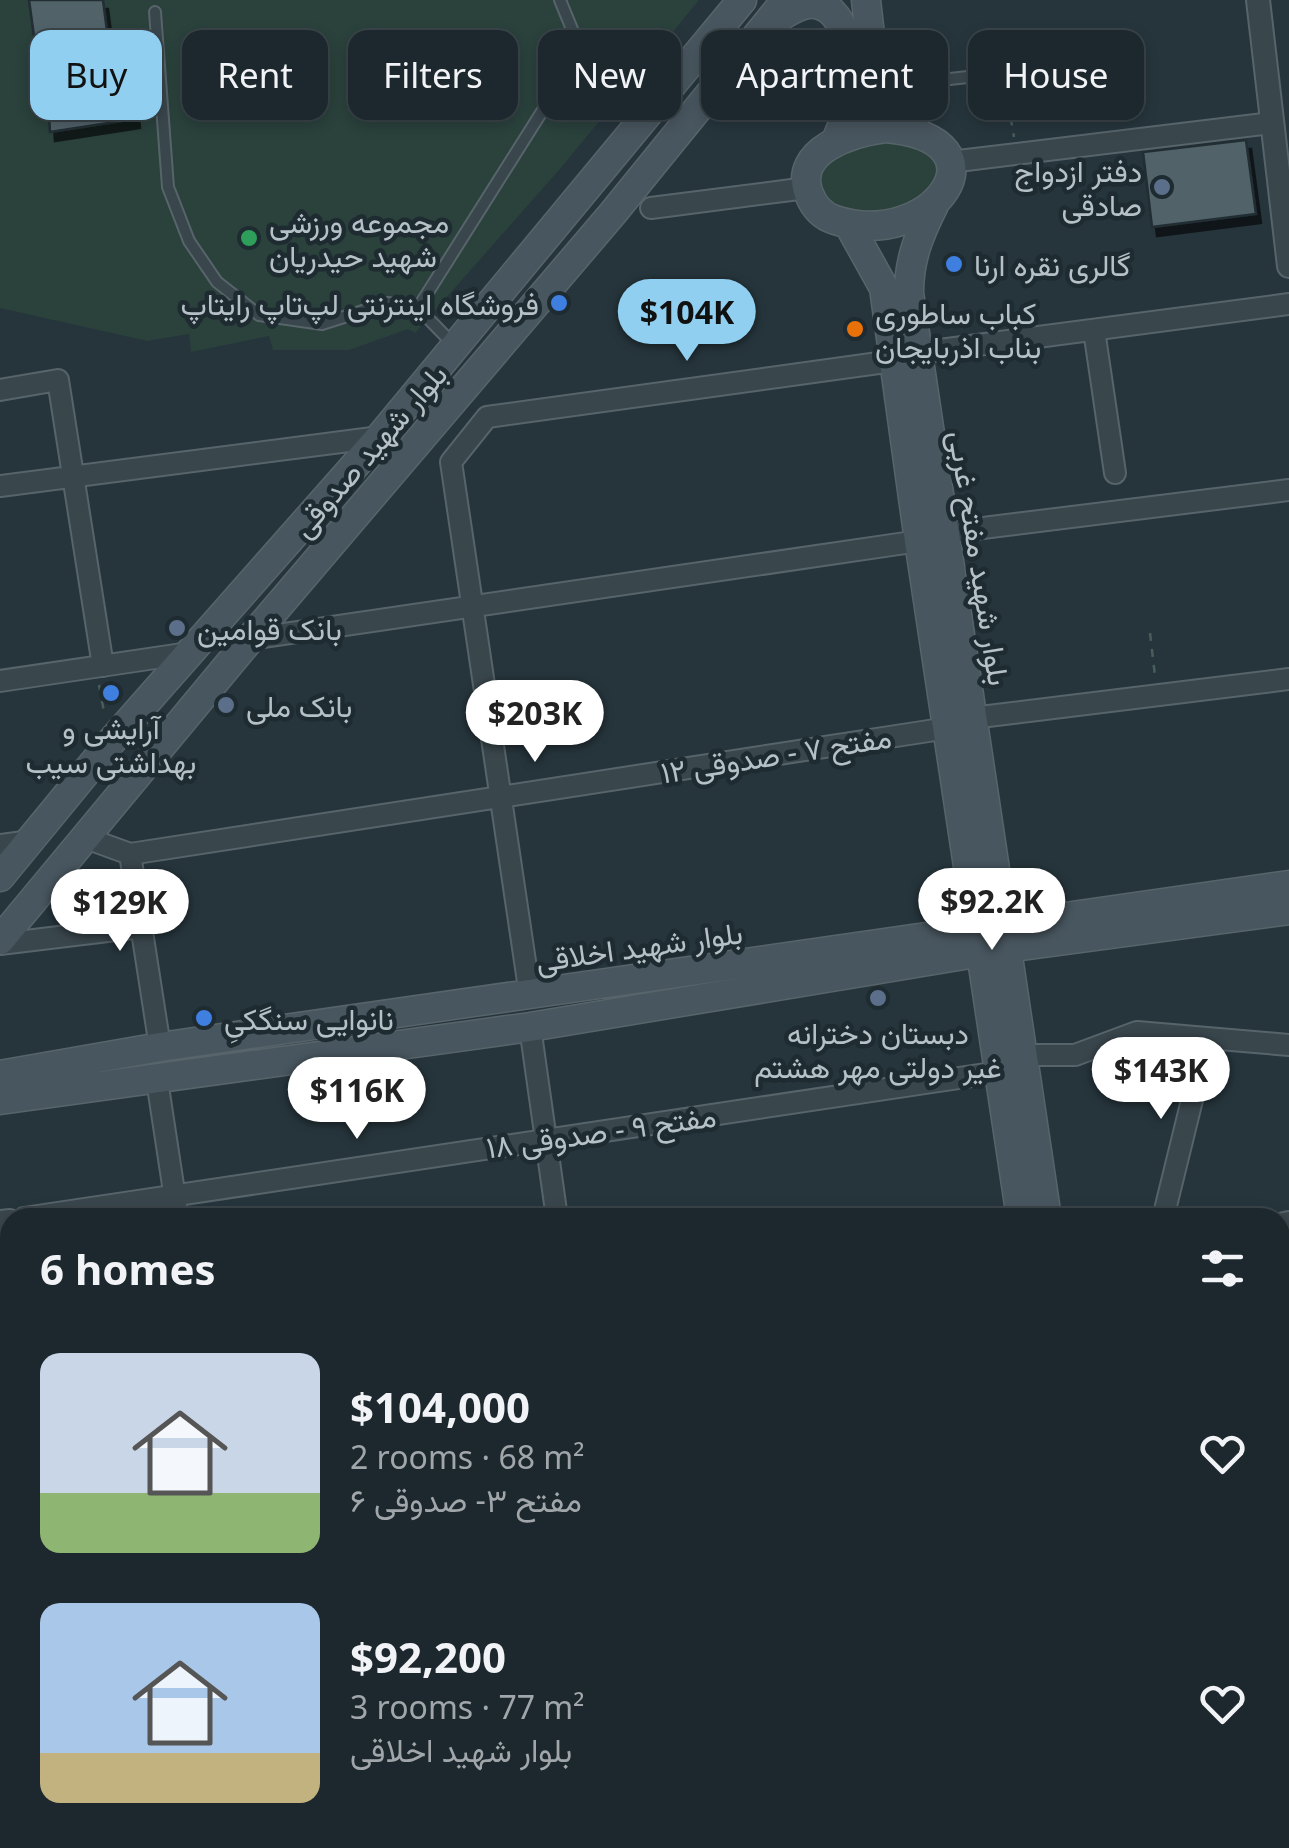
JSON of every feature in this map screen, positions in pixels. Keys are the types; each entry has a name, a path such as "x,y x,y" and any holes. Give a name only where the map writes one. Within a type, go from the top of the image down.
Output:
{"main road":[{"name":"بلوار شهید صدوقی","path":"0,876 110,743 380,437 742,0"},
{"name":"بلوار شهید صدوقی","path":"0,942 786,0"},
{"path":"866,0 869,30"},
{"path":"766,26 799,6 814,3 832,10 841,24 848,54 850,98 836,141"},
{"path":"906,120 945,151 953,171 950,184 934,204 911,218 886,224 849,224 820,212 806,188 812,162 836,141 884,128 920,134"},
{"name":"بلوار شهید مفتح غربی","path":"905,357 909,268 915,242 934,204"},
{"name":"بلوار شهید مفتح غربی","path":"849,224 880,278 905,357 999,986"},
{"name":"بلوار شهید اخلاقی","path":"0,1100 530,1026 1289,885"},
{"name":"بلوار شهید اخلاقی","path":"0,1075 160,1047 530,995 992,938 1289,910"},
{"path":"999,986 1022,1056 1045,1208"},
{"path":"999,986 999,1072 1019,1208"}],"street":[{"path":"1258,0 1289,266"},
{"path":"950,162 1272,123"},
{"path":"650,208 806,188"},
{"path":"530,995 451,462 487,417 1289,304"},
{"path":"1094,330 1115,472"},
{"path":"0,390 58,380 100,666"},
{"path":"0,486 380,437"},
{"path":"250,639 931,537 1289,490"},
{"path":"0,680 189,652"},
{"name":"مفتح ۷ - صدوقی ۱۲","path":"130,854 960,723 1289,679"},
{"path":"86,838 130,854 160,1047"},
{"path":"0,845 30,841"},
{"path":"0,942 141,927"},
{"path":"530,1026 556,1208"},
{"path":"1022,1056 1075,1056 1137,1032 1289,1045"},
{"path":"1166,1208 1208,1039"},
{"name":"مفتح ۹ - صدوقی ۱۸","path":"90,1208 999,1072"},
{"path":"157,1080 177,1208"}],"lane":[{"path":"418,308 577,56 574,34 560,0"},
{"path":"155,12 168,186 189,241 216,282 259,315 306,322 322,324 388,303 418,308 455,346"}],"path":[{"path":"1011,120 1017,154"},
{"path":"1150,633 1158,697"},
{"path":"100,666 110,743"}],"green space":[{"name":"مجموعه ورزشی شهید حیدریان","path":"0,0 699,0 674,30 538,30 538,120 600,120 415,333 408,329 349,350 273,350 269,336 191,352 189,334 147,341 0,308"},
{"path":"915,138 947,174 898,215 833,213 814,174 846,144"}],"building":[{"path":"29,0 103,0 107,30 33,30"},
{"path":"49,120 128,120 50,132"},
{"path":"1246,140 1256,214 1152,227 1143,152"}],"place":[{"name":"دفتر ازدواج صادقی","path":"1162,187"},
{"name":"مجموعه ورزشی شهید حیدریان","path":"249,238"},
{"name":"گالری نقره ارنا","path":"954,264"},
{"name":"فروشگاه اینترنتی لپ‌تاپ رایتاپ","path":"559,303"},
{"name":"کباب ساطوری بناب اذربایجان","path":"855,329"},
{"name":"بانک قوامین","path":"177,628"},
{"name":"آرایشی و بهداشتی سیب","path":"111,693"},
{"name":"بانک ملی","path":"226,705"},
{"name":"دبستان دخترانه غیر دولتی مهر هشتم","path":"878,998"},
{"name":"نانوایی سنگکیِ","path":"204,1018"}]}
